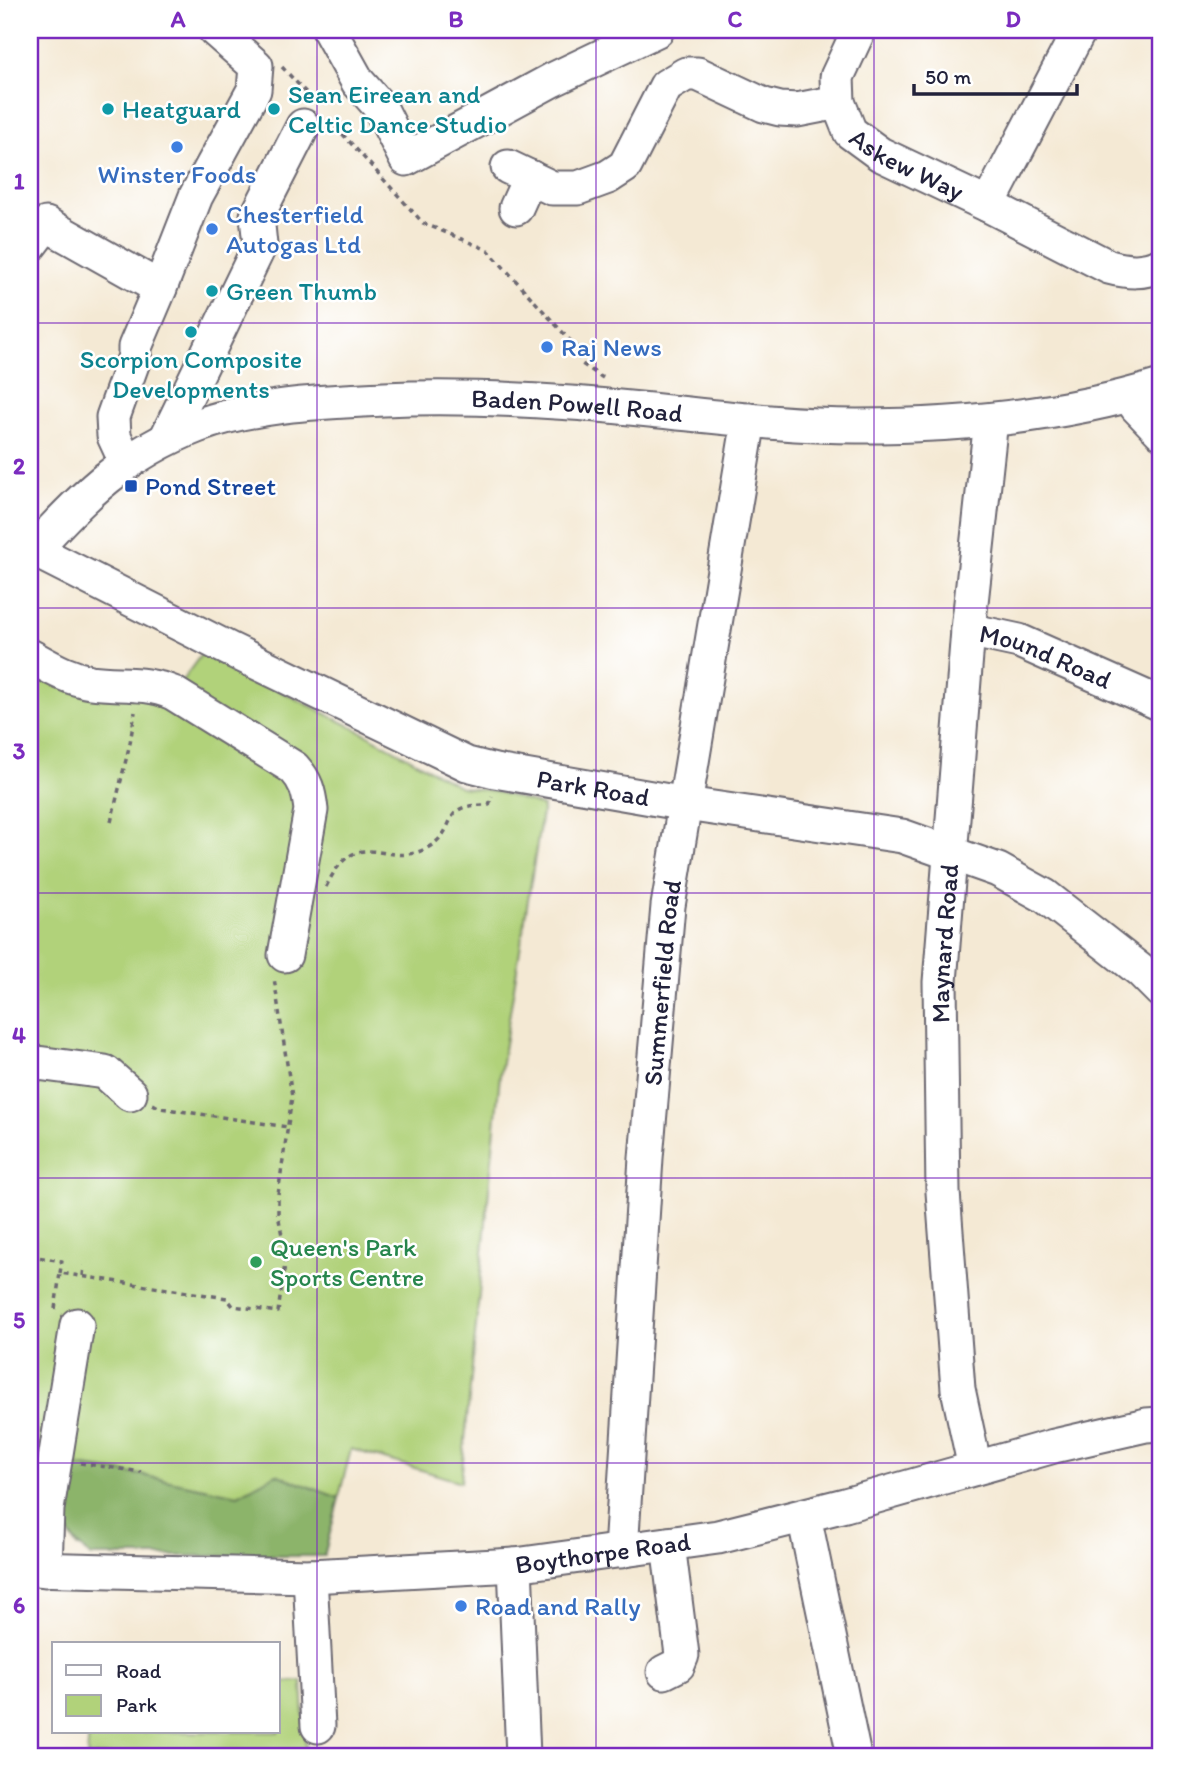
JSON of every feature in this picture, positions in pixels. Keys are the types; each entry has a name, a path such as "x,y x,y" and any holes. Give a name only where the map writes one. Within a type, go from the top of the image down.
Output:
{"street":[{"path":"125,462 114,436 113,417 135,356 135,347 196,196 254,90 256,66 215,30"},
{"path":"329,30 358,82 380,107 406,159 552,80 606,40 657,30"},
{"name":"Askew Way","path":"859,30 836,77 838,102 850,132 880,154 1110,267 1126,272 1148,271 1161,265"},
{"path":"988,205 1084,34"},
{"path":"516,208 519,172 552,188 578,188 608,177 625,166 666,86 686,74 698,74 780,109 797,110 838,102"},
{"path":"166,439 261,245 257,216 303,126"},
{"path":"30,245 46,224 160,288"},
{"path":"1147,390 1136,406 1161,432"},
{"name":"Baden Powell Road","path":"32,549 89,492 125,462 166,439 230,416 288,407 346,401 481,398 856,426 991,420 1058,410 1147,390"},
{"name":"Summerfield Road","path":"621,1551 648,1131 668,906 749,420"},
{"name":"Maynard Road","path":"975,1468 958,1389 943,1192 940,982 968,630 991,420"},
{"name":"Park Road","path":"32,549 444,755 467,764 499,772 686,804 902,836 998,870 1045,896 1161,990"},
{"name":"Mound Road","path":"968,630 1019,641 1161,704"},
{"path":"30,656 66,676 98,683 139,683 173,693 294,768 304,780 309,792 311,810 285,955"},
{"path":"30,1062 104,1072 130,1094"},
{"path":"37,1570 54,1465 66,1317"},
{"name":"Boythorpe Road","path":"37,1570 310,1576 514,1565 718,1537 804,1516 1054,1446 1161,1424"},
{"path":"804,1516 845,1749 863,1740 879,1756"},
{"path":"664,1672 678,1665 682,1655 668,1544"},
{"path":"514,1565 523,1756"},
{"path":"310,1576 318,1726"}],"path":[{"path":"378,172 422,223 488,250 576,347 582,364 621,390 630,408"},
{"path":"111,822 130,743 139,683"},
{"path":"323,894 341,862 351,853 366,850 407,855 433,844 444,834 450,818 461,807 489,805 499,772"},
{"path":"60,1273 228,1298 233,1306 278,1312 286,1257 278,1214 278,1194 292,1097 274,978 285,955"},
{"path":"130,1094 160,1108 288,1126"},
{"path":"30,1256 62,1261 60,1273 66,1317"},
{"path":"83,1276 85,1266"},
{"path":"54,1465 68,1467 68,1462 141,1472"}],"green space":[{"name":"Queen's Park Sports Centre","path":"203,652 366,734 461,787 494,791 543,806 500,1075 461,1482 351,1449 324,1556 77,1547 68,1532 64,1511 33,1508 30,1522 30,666 173,693"},
{"path":"72,1465 141,1475 238,1495 276,1474 339,1498 324,1556 92,1556 71,1537 67,1527 65,1504"},
{"path":"302,1681 306,1756 87,1756 89,1734 280,1734 280,1682"}],"place":[{"name":"Heatguard","path":"108,109"},
{"name":"Sean Eireean and Celtic Dance Studio","path":"274,109"},
{"name":"Winster Foods","path":"177,147"},
{"name":"Chesterfield Autogas Ltd","path":"212,229"},
{"name":"Green Thumb","path":"212,291"},
{"name":"Scorpion Composite Developments","path":"191,332"},
{"name":"Raj News","path":"547,347"},
{"name":"Pond Street","path":"131,486"},
{"name":"Queen's Park Sports Centre","path":"256,1262"},
{"name":"Road and Rally","path":"461,1606"}]}
